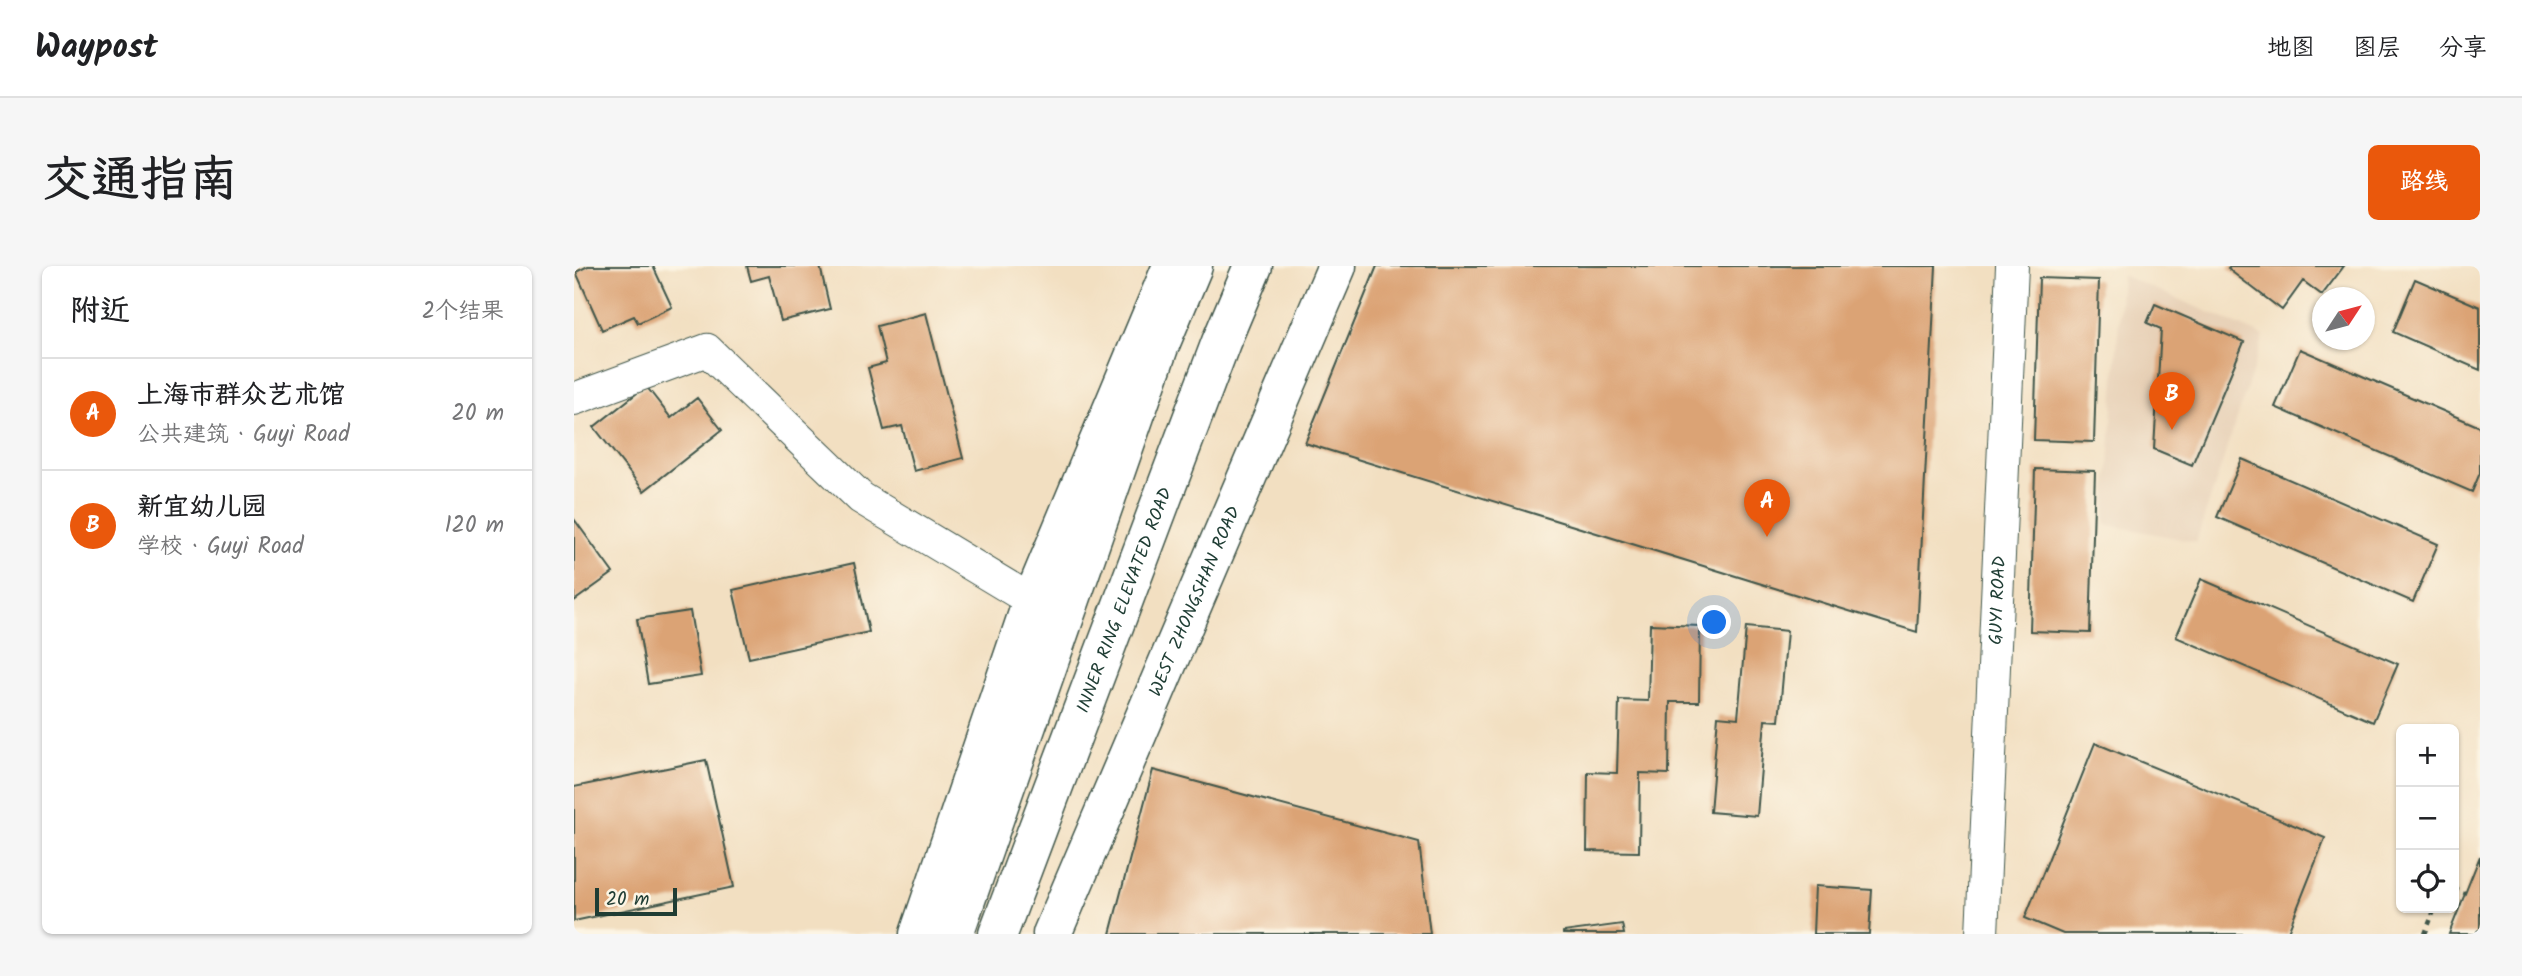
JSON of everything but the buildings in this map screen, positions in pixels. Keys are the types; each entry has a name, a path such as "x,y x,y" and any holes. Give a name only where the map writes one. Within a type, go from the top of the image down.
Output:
{"main road":[{"path":"919,934 1032,601 1172,266"},
{"path":"954,934 1159,347 1183,266"},
{"path":"1159,347 1193,266"},
{"name":"INNER RING ELEVATED ROAD","path":"998,934 1221,342 1253,266"},
{"path":"1221,342 1266,266"},
{"name":"WEST ZHONGSHAN ROAD","path":"1052,934 1337,266"}],"street":[{"name":"GUYI ROAD","path":"1982,934 2012,266"},
{"path":"574,399 707,351 861,498 1032,601"}],"path":[{"path":"2459,891 2465,893"},
{"path":"2425,934 2433,913"}],"shaded area":[{"path":"2122,275 2264,336 2196,542 2105,524"}],"place":[{"name":"新宜幼儿园","path":"2172,430"},
{"name":"上海市群众艺术馆","path":"1767,537"}]}
